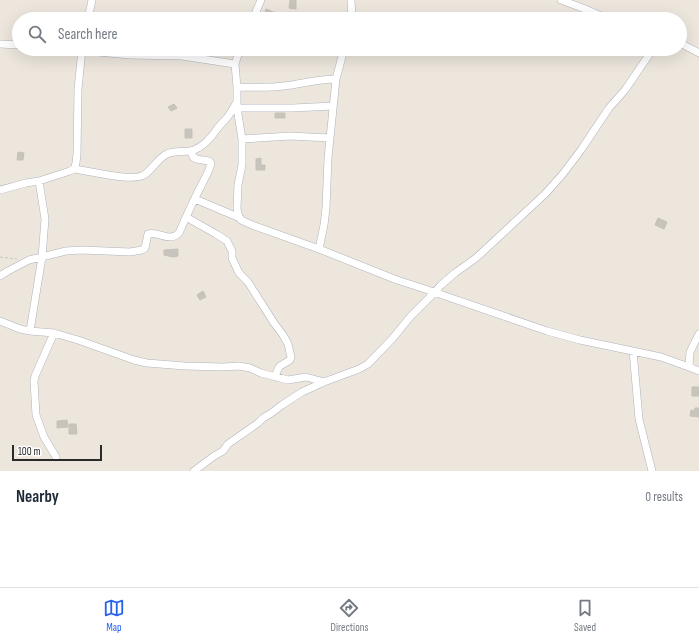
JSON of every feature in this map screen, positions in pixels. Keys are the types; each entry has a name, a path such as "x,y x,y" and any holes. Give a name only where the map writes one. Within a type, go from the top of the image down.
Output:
{"street":[{"path":"89,12 92,0"},
{"path":"256,12 261,0"},
{"path":"351,0 352,12"},
{"path":"561,0 592,12"},
{"path":"0,44 12,45"},
{"path":"687,47 699,53"},
{"path":"0,190 39,181 70,172 74,169 77,154 78,89 81,56"},
{"path":"182,56 235,64"},
{"path":"238,56 235,64 237,105 242,139 242,165 238,185 237,201 238,214 240,218"},
{"path":"319,249 324,225 328,158 336,80 342,56"},
{"path":"194,471 223,451 228,444 302,392 368,364 441,285 476,258 545,194 562,175 609,108 625,90 648,56"},
{"path":"237,87 271,88 321,80 336,80"},
{"path":"74,169 132,178 139,177 149,171 165,155 178,151 191,151 197,149 212,138 220,125 237,105"},
{"path":"237,105 293,108 333,106"},
{"path":"242,139 290,136 330,138"},
{"path":"0,276 29,260 42,257 82,250 130,252 145,248 148,234 151,233 170,238 175,237 179,233 201,185 208,176 211,163 209,161 192,157 191,151"},
{"path":"30,331 42,257 44,220 39,181"},
{"path":"195,199 240,218 241,220 252,225 319,249 390,278 547,331 580,340 661,357 699,371"},
{"path":"186,217 227,241 232,251 232,258 239,273 248,282 283,335 288,344 291,357 290,360 280,366 276,377"},
{"path":"0,321 20,329 54,333 147,363 185,366 239,366 288,380 306,377 324,382"},
{"path":"54,333 34,381 36,415 44,437 56,457"},
{"path":"689,367 690,352 699,334"},
{"path":"633,351 639,419 652,471"}],"path":[{"path":"0,257 16,259"}],"building":[{"path":"290,0 296,0 296,9 289,8"},
{"path":"266,9 274,12 265,12"},
{"path":"174,104 177,108 171,111 168,107"},
{"path":"275,113 285,113 285,118 275,118"},
{"path":"185,129 192,129 192,138 185,138"},
{"path":"18,152 24,153 23,160 17,160"},
{"path":"261,158 261,165 265,165 265,170 256,170 256,159"},
{"path":"658,218 667,222 664,229 655,225"},
{"path":"178,249 178,256 173,257 164,255 164,250"},
{"path":"203,291 206,297 200,300 197,295"},
{"path":"692,387 699,387 699,396 692,396"},
{"path":"695,408 699,408 699,417 690,416 691,410 694,411"},
{"path":"67,420 68,427 57,428 57,421"},
{"path":"69,424 76,424 77,434 69,434"}]}
